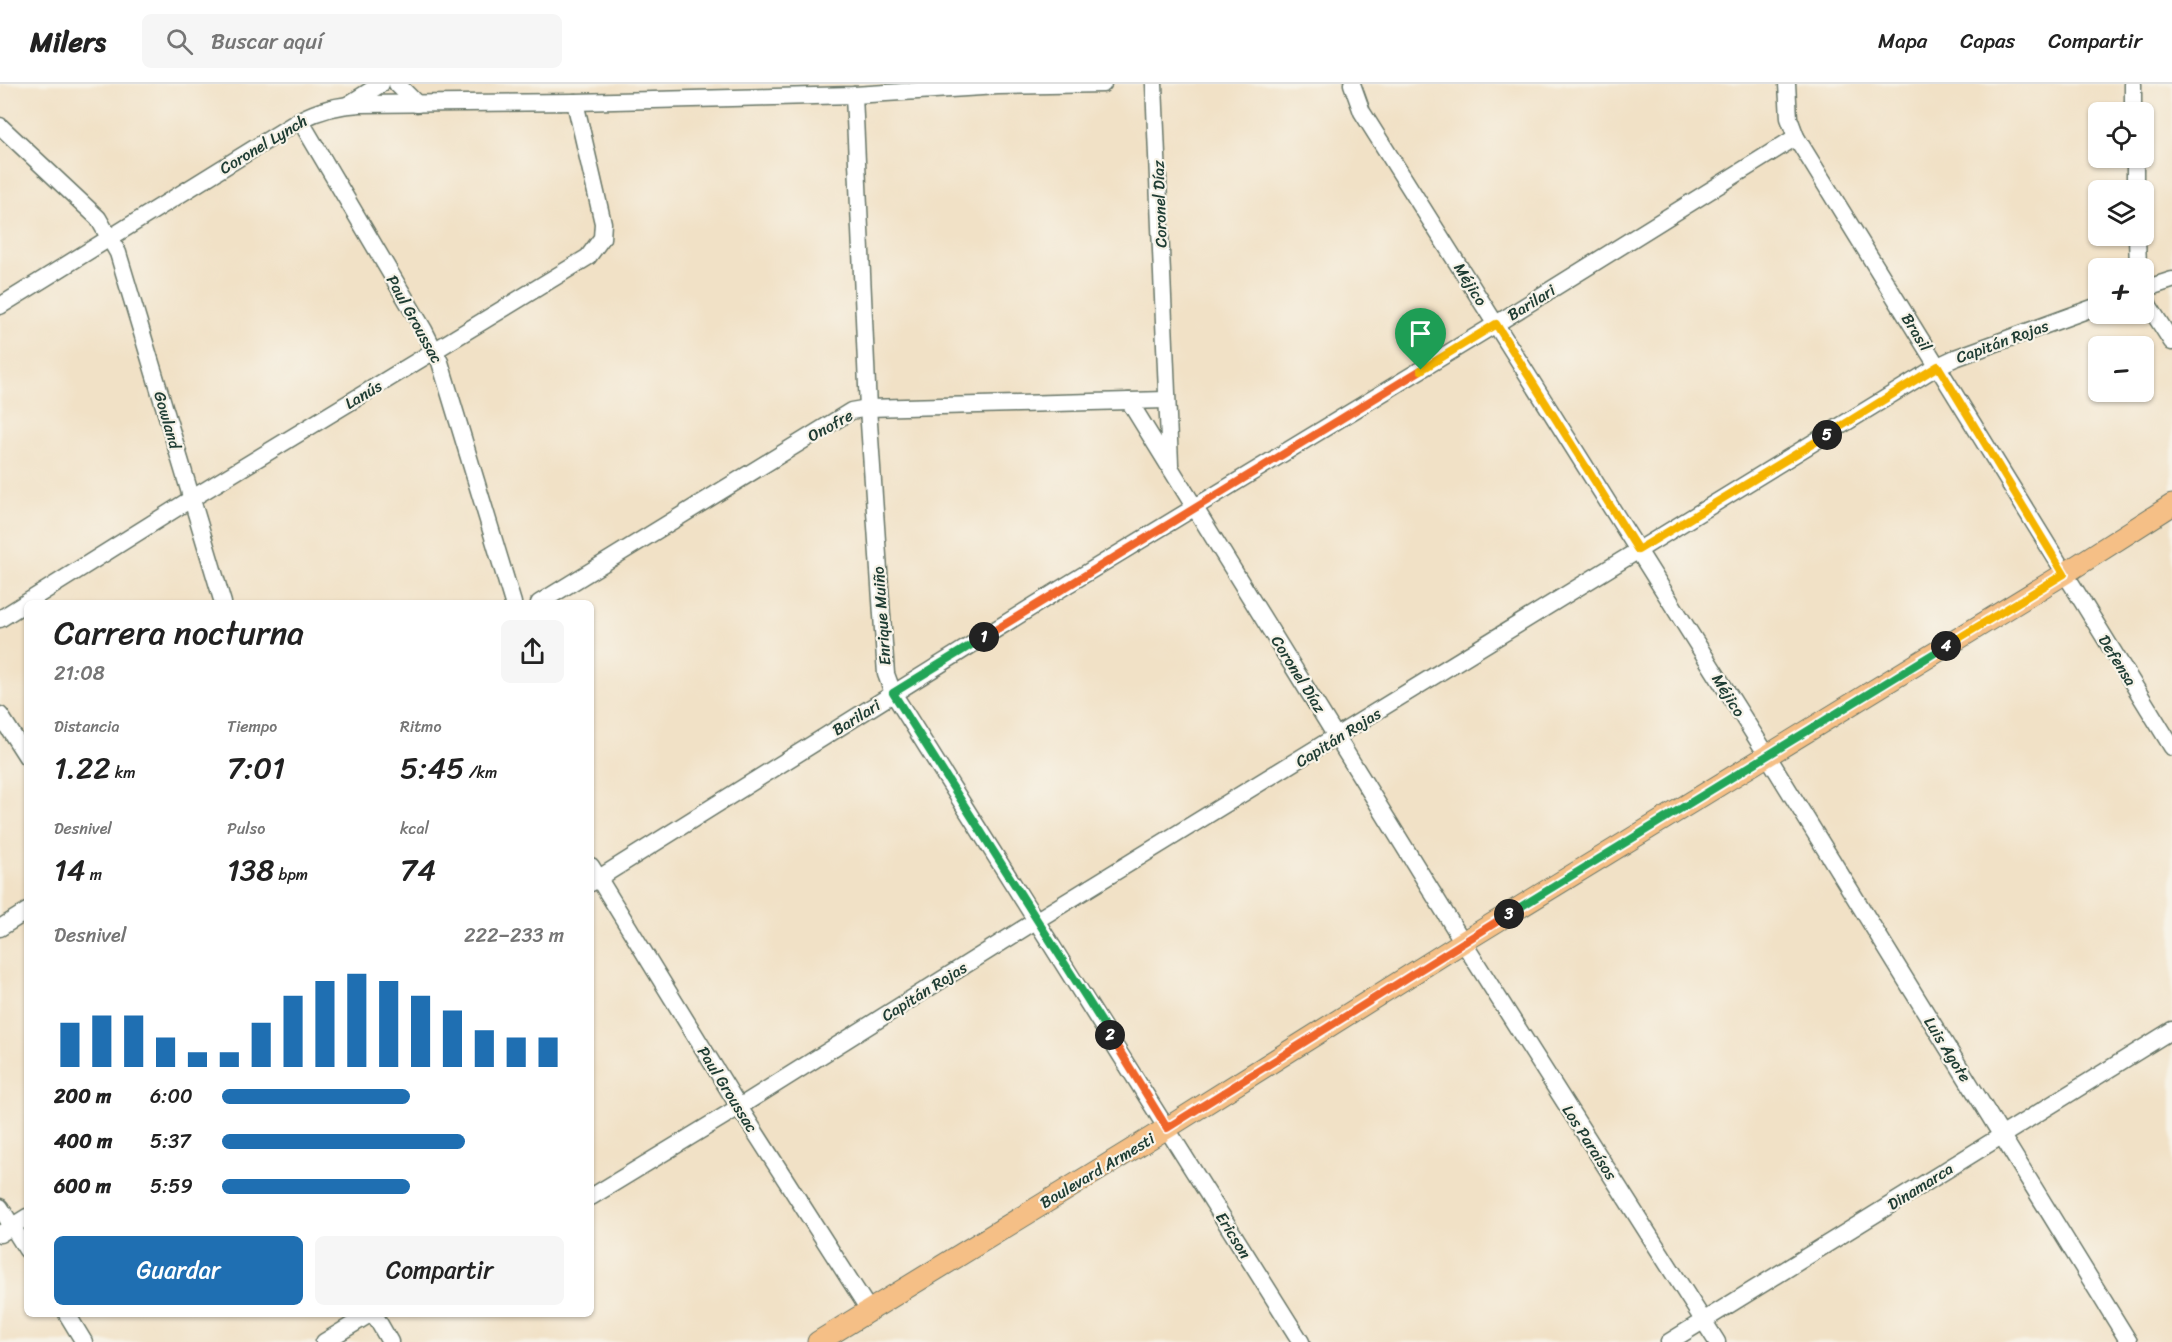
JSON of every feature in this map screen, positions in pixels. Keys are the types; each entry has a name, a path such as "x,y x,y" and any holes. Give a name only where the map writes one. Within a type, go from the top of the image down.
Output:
{"main road":[{"name":"Boulevard Armesti","path":"818,1342 1167,1128 1463,942 2064,574 2172,505"}],"street":[{"path":"348,104 381,84"},
{"path":"398,84 417,104"},
{"name":"Coronel Lynch","path":"0,306 300,120 322,110 348,104 575,102 854,95 998,85 1103,84"},
{"name":"Coronel Díaz","path":"1154,84 1166,400 1171,468"},
{"name":"Méjico","path":"1352,84 1362,112 1767,755"},
{"name":"Brasil","path":"1788,84 1789,118 1796,137 2064,574"},
{"path":"2133,84 2133,102"},
{"name":"Enrique Muiño","path":"854,95 868,408 886,674 893,693 1167,1128"},
{"name":"Lanús","path":"30,600 191,499 588,257 602,238 603,223 575,102"},
{"name":"Paul Groussac","path":"300,120 435,350 512,600"},
{"name":"Gowland","path":"0,126 93,213 111,238 122,262 222,600"},
{"name":"Barilari","path":"594,875 1496,324 1796,137"},
{"path":"2154,287 2172,280"},
{"name":"Capitán Rojas","path":"594,1195 1938,366 2088,310"},
{"path":"2154,314 2172,342"},
{"name":"Onofre","path":"544,600 851,411 868,408 1166,400"},
{"name":"Coronel Díaz","path":"1129,401 1463,942"},
{"name":"Defensa","path":"2064,574 2172,747"},
{"name":"Lanús","path":"0,619 24,604"},
{"path":"0,715 24,752"},
{"name":"Luis Agote","path":"1767,755 2129,1342"},
{"name":"Paul Groussac","path":"594,878 869,1310"},
{"path":"0,928 24,913"},
{"name":"Los Paraísos","path":"1463,942 1717,1342"},
{"name":"Dinamarca","path":"1669,1342 2172,1030"},
{"name":"Ericson","path":"1167,1128 1300,1342"},
{"path":"0,1207 6,1230 24,1247"},
{"path":"6,1230 24,1219"},
{"path":"68,1317 84,1342"},
{"path":"324,1342 367,1317"},
{"path":"374,1317 390,1342"}],"route":[{"path":"1496,324 1638,550 1938,366 2064,574 1463,942 1167,1128 893,693 1421,370 1496,324"}]}
